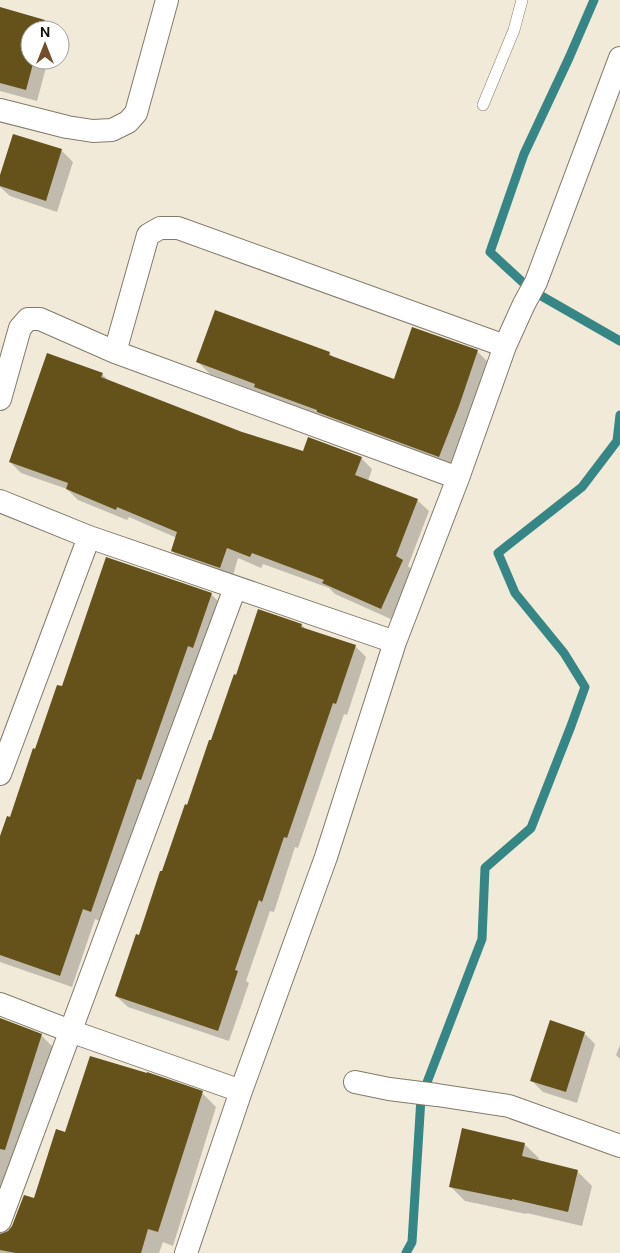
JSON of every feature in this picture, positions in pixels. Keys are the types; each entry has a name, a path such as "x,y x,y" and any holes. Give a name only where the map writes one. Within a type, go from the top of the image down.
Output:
{"street":[{"path":"0,110 67,127 93,131 112,130 128,122 136,113 167,0"},
{"path":"186,1253 241,1091 326,857 395,642 458,478 505,346 536,282 620,58"},
{"path":"115,352 148,235 160,228 178,228 505,346"},
{"path":"0,400 20,328 28,320 40,320 115,352 458,478"},
{"path":"0,502 89,537 395,642"},
{"path":"0,774 89,537"},
{"path":"0,1221 235,588"},
{"path":"0,1004 70,1031 241,1091"},
{"path":"355,1082 389,1089 509,1106 620,1146"}],"lane":[{"path":"483,105 514,30 522,0"}],"building":[{"path":"0,7 45,20 20,20 20,70 31,70 26,90 0,83"},
{"path":"13,134 62,149 46,201 0,186 0,175"},
{"path":"215,310 330,352 329,355 394,379 412,327 478,350 439,457 317,412 317,410 254,387 255,384 196,362"},
{"path":"47,353 103,373 101,377 242,432 303,451 308,437 362,457 355,475 418,499 396,556 403,560 381,609 322,583 324,580 252,553 250,557 227,548 220,568 171,551 177,532 117,507 116,510 66,489 68,483 9,462"},
{"path":"106,557 212,593 193,648 188,646 141,780 137,779 91,912 83,909 60,976 0,955 0,836 7,816 10,817 57,685 62,686"},
{"path":"258,609 302,624 301,627 356,645 336,704 333,703 287,838 284,837 262,902 259,900 235,970 238,971 218,1031 115,996 136,934 139,935 185,804 187,805 209,740 211,740 234,674 236,675"},
{"path":"0,1018 42,1034 5,1150 0,1149"},
{"path":"550,1020 585,1032 566,1092 530,1081"},
{"path":"90,1056 147,1072 203,1091 158,1232 148,1229 141,1253 16,1253 0,1250 0,1234 8,1231 12,1226 24,1195 34,1198 56,1129 65,1132"},
{"path":"462,1128 525,1143 522,1156 578,1170 568,1212 449,1187"}],"waterway":[{"path":"594,0 524,154 490,252 531,290 620,341"},
{"path":"406,1253 412,1242 421,1098 482,939 485,868 531,828 585,687 564,653 515,593 498,553 582,487 617,441 620,415"}]}
